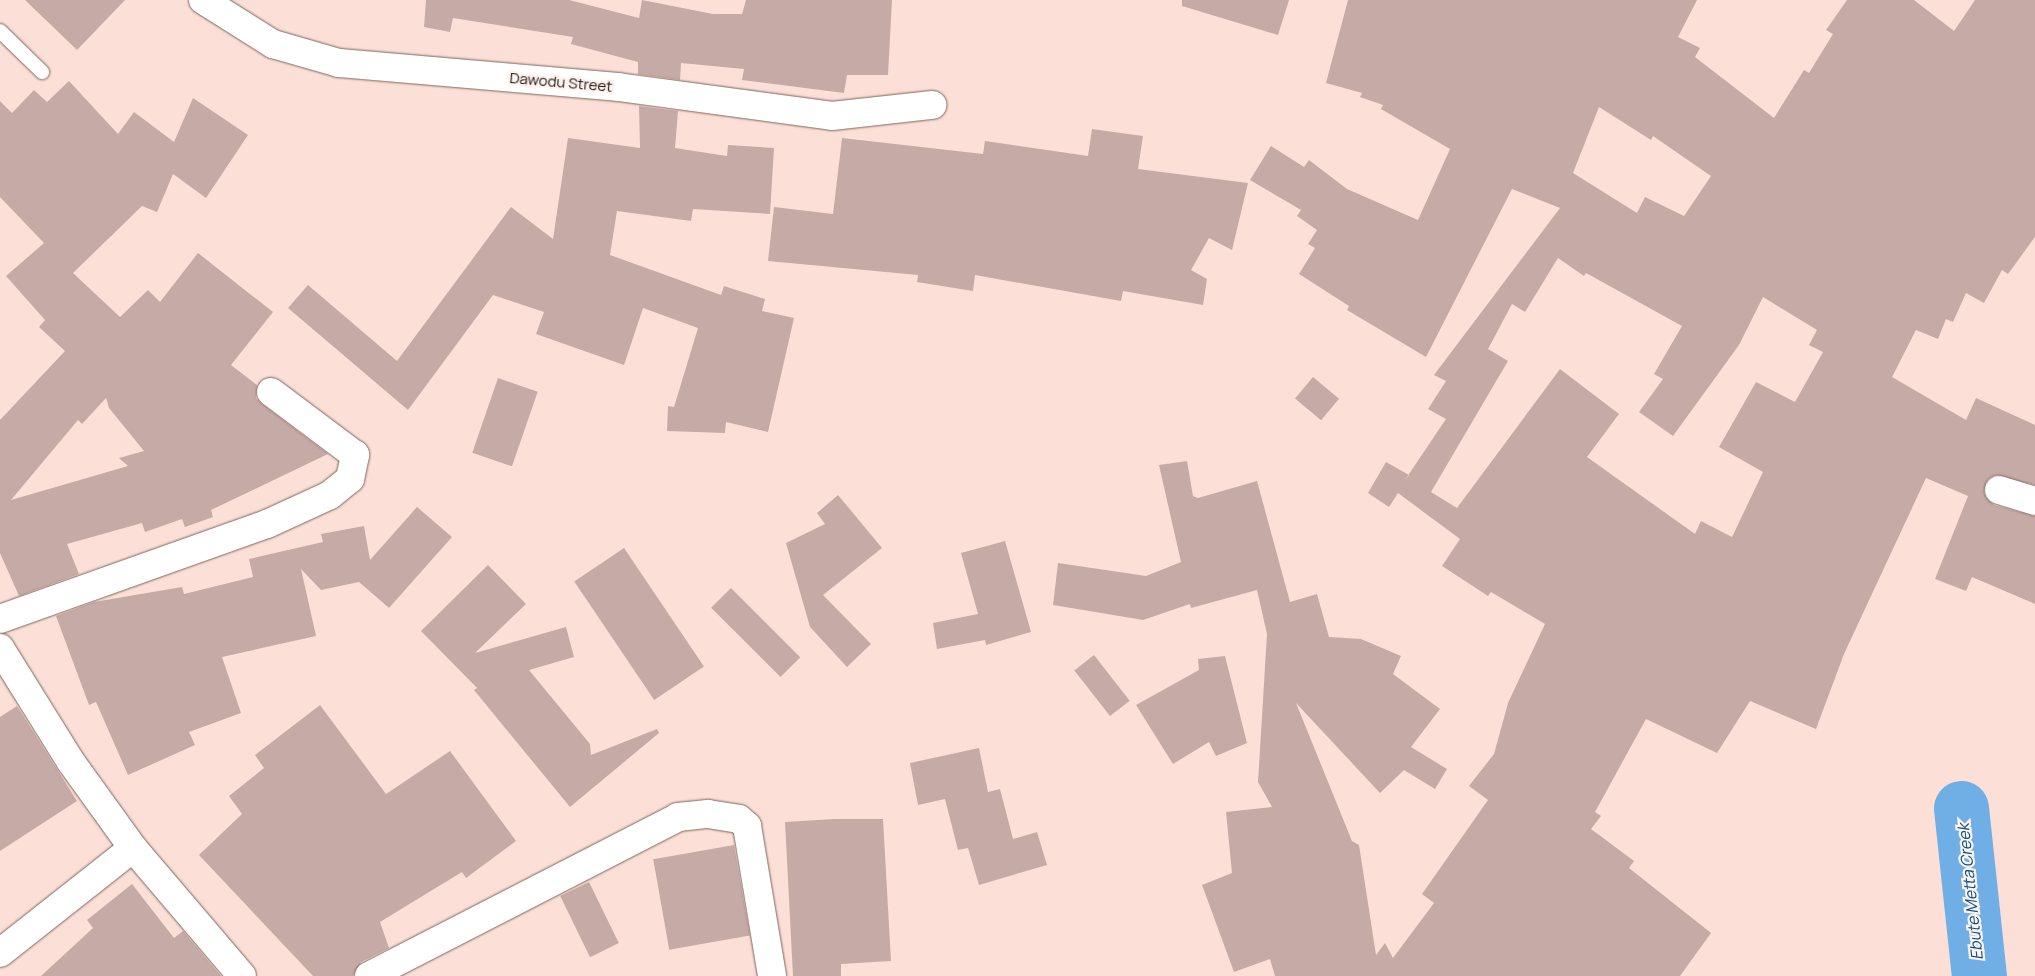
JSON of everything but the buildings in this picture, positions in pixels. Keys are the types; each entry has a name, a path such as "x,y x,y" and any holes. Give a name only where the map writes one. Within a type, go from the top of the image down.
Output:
{"street":[{"name":"Dawodu Street","path":"203,0 274,44 339,63 618,88 832,116 932,105"},
{"path":"0,619 267,524 330,495 350,479 355,455 271,392"},
{"path":"1999,490 2035,501"},
{"path":"0,648 71,762 132,848 242,976"},
{"path":"369,976 678,817 708,814 739,819 747,826 772,976"},
{"path":"0,953 132,848"}],"lane":[{"path":"0,31 42,72"}],"waterway":[{"name":"Ebute Metta Creek","path":"1961,808 1979,976"}]}
